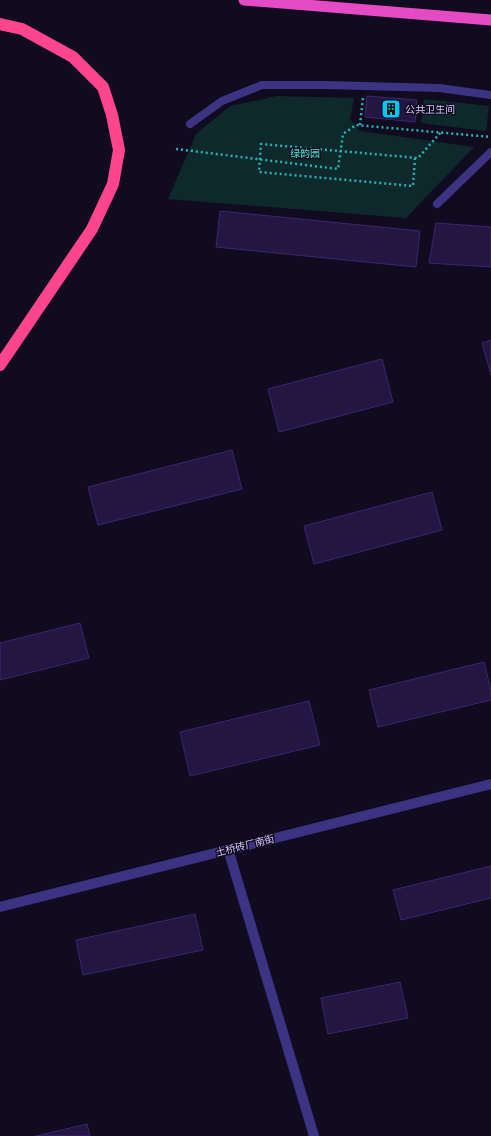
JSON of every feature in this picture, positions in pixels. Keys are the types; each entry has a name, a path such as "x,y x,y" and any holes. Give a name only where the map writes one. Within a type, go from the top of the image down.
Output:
{"highway":[{"path":"244,0 491,20"},
{"path":"0,24 22,29 73,57 103,87 112,115 119,150 113,184 92,229 0,365"}],"street":[{"name":"土桥砖厂南街","path":"0,907 491,784"},
{"path":"228,849 314,1136"}],"lane":[{"path":"190,124 222,101 262,86 326,85 439,88 491,96"},
{"path":"437,204 491,152"}],"path":[{"path":"360,125 365,86"},
{"path":"176,149 338,169 343,134 356,125 491,137"},
{"path":"415,158 413,186 259,172 261,144 418,158 441,132"}],"green space":[{"name":"绿韵园","path":"277,96 354,98 350,119 360,131 474,147 406,218 168,199 196,134 230,106"},
{"path":"424,99 489,106 486,131 421,123"}],"building":[{"name":"公共卫生间","path":"367,96 417,100 415,122 365,117"},
{"path":"220,211 420,231 416,267 216,247"},
{"path":"436,223 491,227 491,267 429,263"},
{"path":"491,340 491,375 482,343"},
{"path":"382,359 393,402 279,432 268,389"},
{"path":"232,450 242,489 98,525 88,487"},
{"path":"432,492 442,530 314,564 304,526"},
{"path":"80,623 89,658 0,680 0,643"},
{"path":"484,662 491,690 491,700 378,727 369,690"},
{"path":"309,701 320,745 190,776 180,732"},
{"path":"491,866 491,898 401,920 393,890"},
{"path":"195,914 203,950 83,975 76,940"},
{"path":"400,982 408,1018 328,1034 321,998"},
{"path":"87,1124 90,1136 36,1136"}],"place":[{"name":"公共卫生间","path":"391,109"}]}
